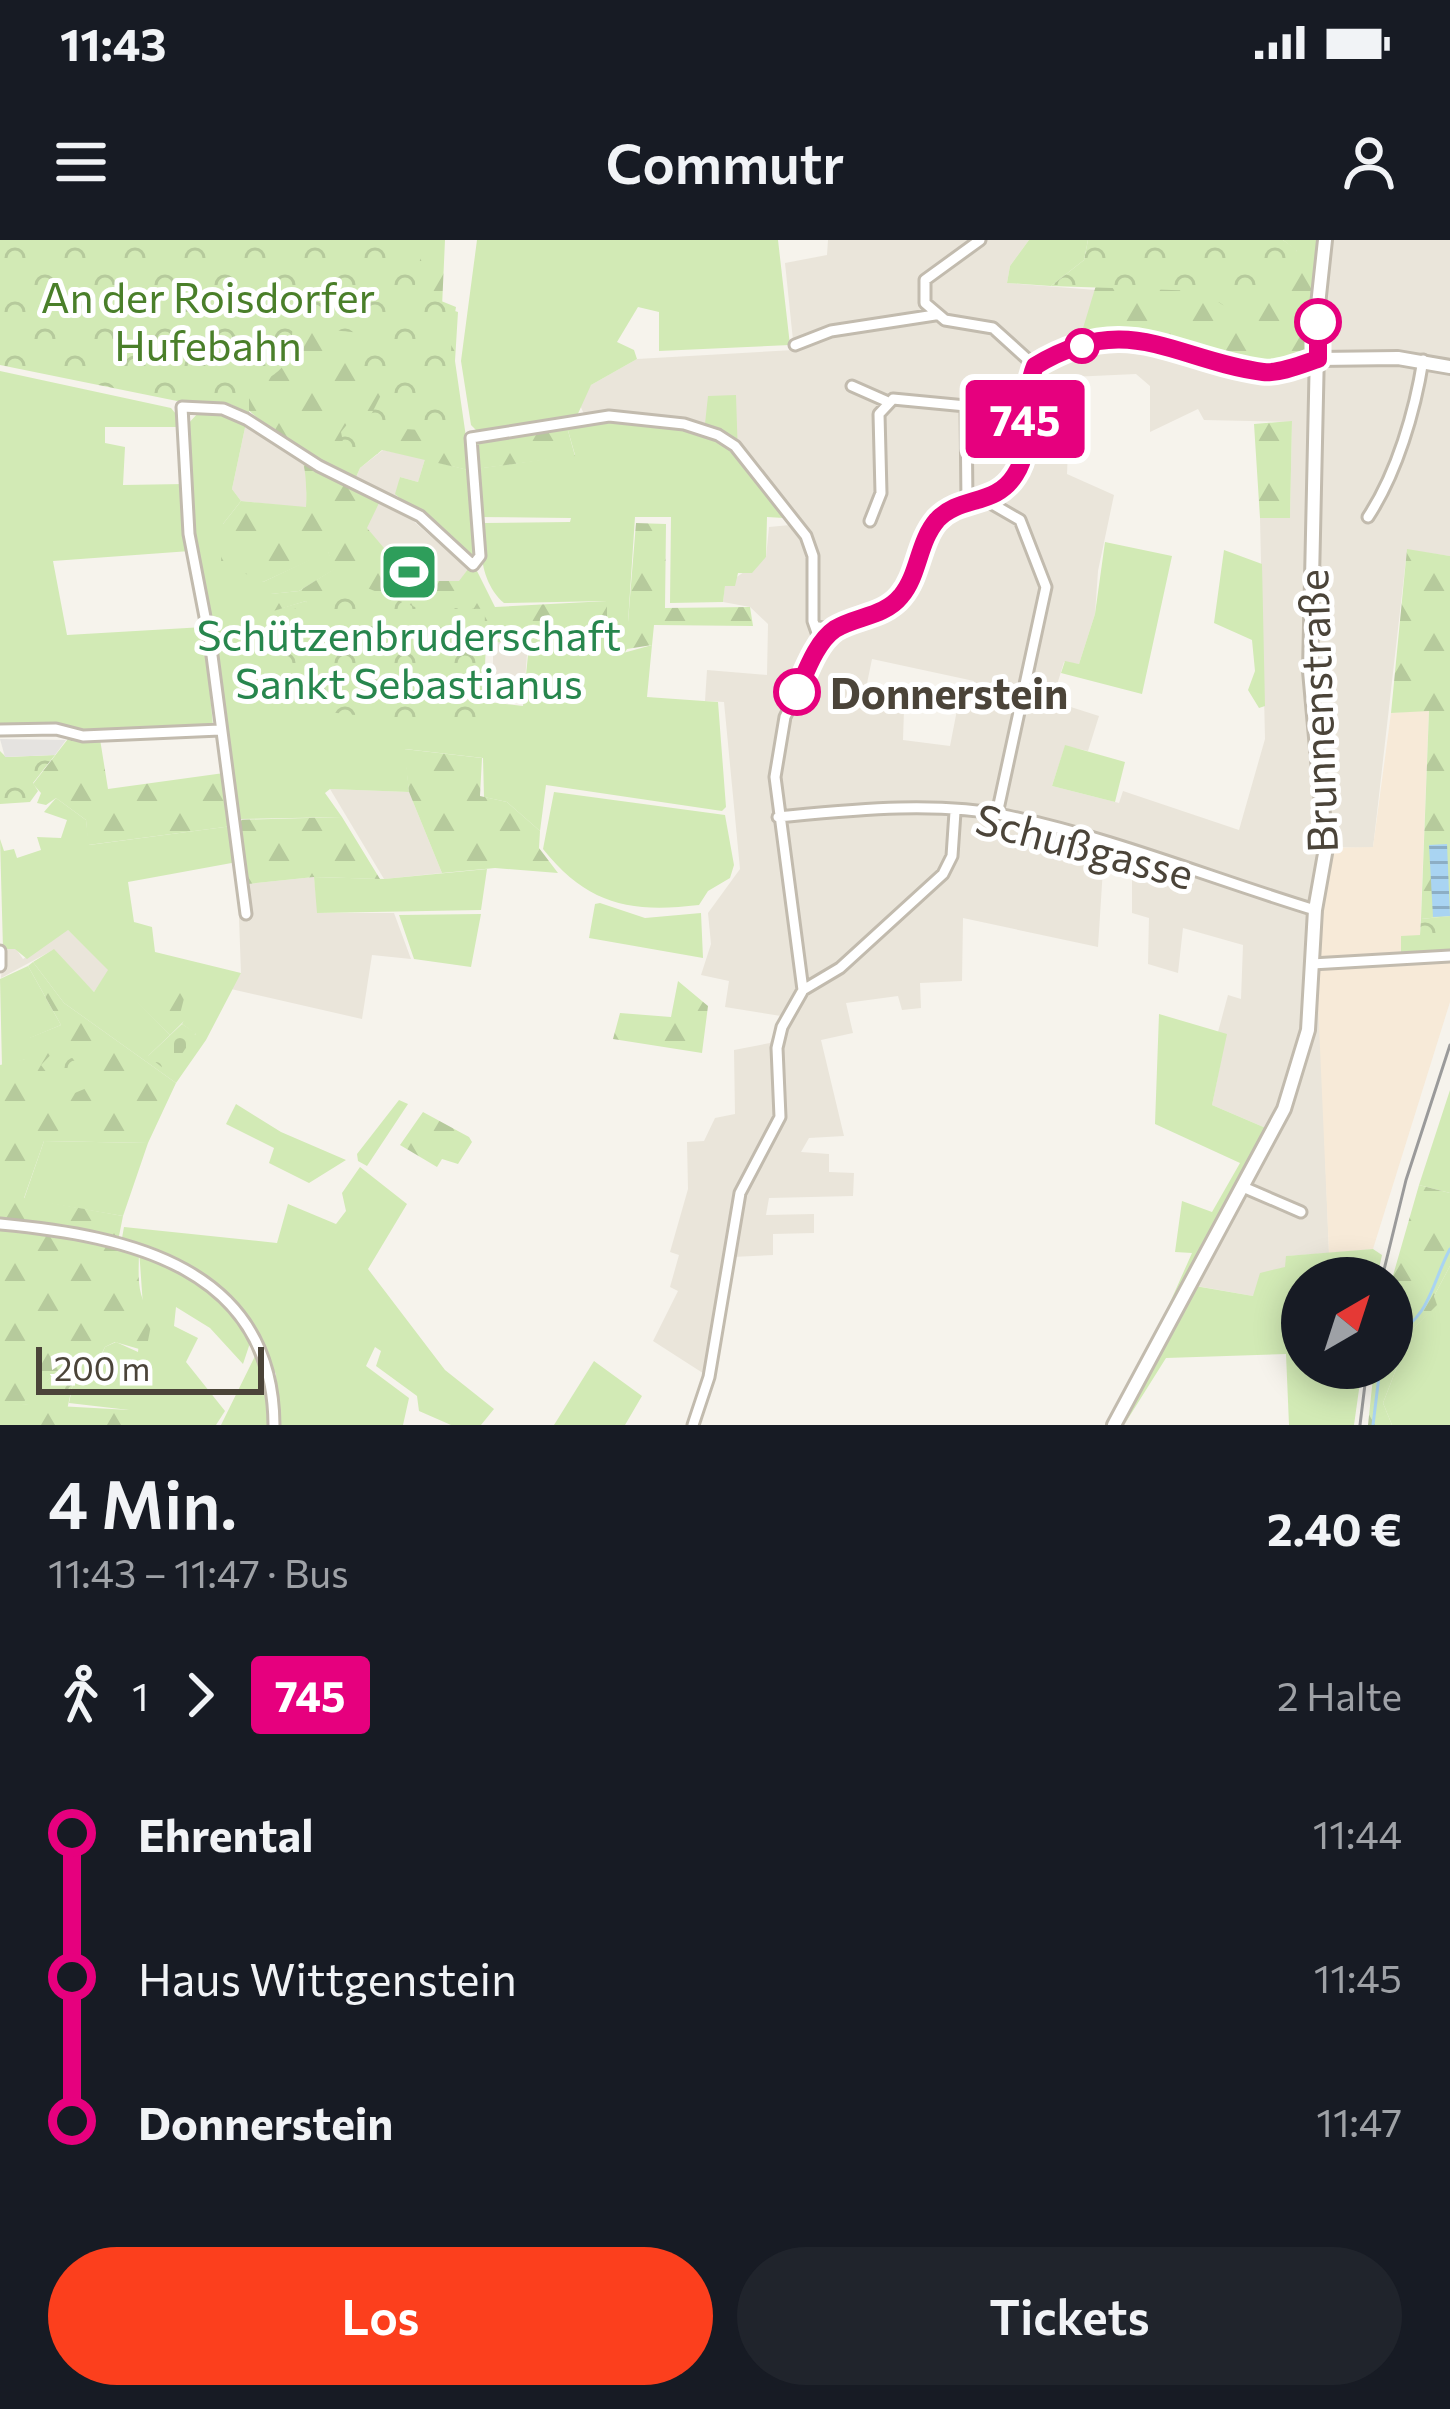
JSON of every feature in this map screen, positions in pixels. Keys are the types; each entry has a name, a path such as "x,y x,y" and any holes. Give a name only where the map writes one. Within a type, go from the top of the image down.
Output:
{"street":[{"path":"935,315 925,303 925,280 980,240"},
{"name":"Brunnenstraße","path":"1114,1425 1284,1109 1304,1054 1315,910 1326,848 1314,758 1310,670 1325,240"},
{"path":"794,345 831,331 935,315 994,328 1035,366"},
{"path":"1035,366 1093,342 1130,339 1167,343 1267,373 1318,359 1448,362"},
{"path":"1368,517 1382,498 1414,410 1423,359"},
{"path":"818,627 836,628 890,607 901,597 937,520 967,503 987,501 1012,481 1021,465 1035,366"},
{"path":"852,386 886,400 966,406 967,503"},
{"path":"869,521 881,493 879,414 886,400"},
{"path":"246,914 211,648 189,534 182,406 223,409 246,419 319,466 420,516 463,560 477,561 471,438 609,416 684,424 718,435 735,446 806,536 813,556 813,622 821,644"},
{"path":"987,501 1020,520 1046,587 997,814"},
{"path":"693,1425 709,1378 740,1196 779,1118 777,1048 803,990 775,777 784,717 821,644 836,628"},
{"path":"0,730 56,729 83,736 220,730"},
{"name":"Schußgasse","path":"778,817 863,809 997,814 1150,854 1315,910"},
{"path":"803,990 840,968 943,874 952,856 955,812"},
{"path":"0,951 0,966"},
{"path":"1312,964 1450,956"},
{"path":"1243,1187 1301,1212"},
{"path":"0,1224 119,1240 201,1277 226,1302 270,1367 274,1425"}],"shaded area":[{"path":"828,240 1029,240 1010,266 1007,283 1096,290 1081,337 1153,333 1263,366 1311,356 1320,240 1450,240 1450,556 1407,550 1373,848 1322,847 1306,972 1318,972 1329,1253 1281,1257 1281,1271 1253,1296 1185,1284 1268,1129 1212,1105 1226,1035 1218,1032 1228,995 1241,999 1243,945 1183,928 1178,973 1148,964 1149,918 1132,913 1132,845 1105,837 1098,947 963,918 962,981 920,983 921,1008 902,1010 898,996 846,1003 853,1033 821,1040 844,1136 809,1138 801,1152 829,1154 829,1172 854,1173 853,1196 769,1198 766,1215 814,1214 814,1233 773,1234 773,1255 732,1257 709,1377 653,1341 678,1291 670,1287 679,1255 670,1252 688,1189 687,1142 704,1141 715,1118 735,1114 734,1050 770,1043 781,1016 725,1007 729,981 701,975 711,944 708,913 740,869 724,702 705,701 707,670 767,675 768,624 750,607 723,602 725,585 766,557 769,527 801,524 737,443 708,425 607,411 584,414 579,403 591,385 637,359 794,350 785,263 827,255","holes":["1136,374 1150,386 1150,432 1198,409 1204,420 1292,422 1290,517 1260,518 1265,739 1239,830 1123,791 1119,803 1052,786 1065,746 1088,751 1099,716 1052,701 1064,662 1079,664 1095,614 1098,571 1114,495 1067,474 1071,377","872,659 974,681 968,712 957,710 950,746 903,740 904,709 863,703"]},
{"path":"246,423 308,464 306,508 241,501 232,489"},
{"path":"383,450 425,459 418,482 400,477 395,505 468,569 460,581 393,582 390,555 366,528 351,490 360,468"},
{"path":"493,642 528,643 523,704 493,697"},
{"path":"1429,710 1420,936 1401,937 1401,954 1403,964 1450,961 1450,1002 1373,1249 1329,1253 1316,957 1330,848 1373,847 1391,713"},
{"path":"0,739 66,740 55,755 5,757"},
{"path":"330,789 409,792 442,873 384,879"},
{"path":"314,877 318,913 394,913 411,959 372,955 362,1019 231,989 241,973 239,918 250,916 248,884"},
{"path":"67,929 109,970 94,992 53,950 1,978 3,949 16,949 23,959"}],"green space":[{"name":"An der Roisdorfer Hufebahn","path":"0,240 424,240 414,290 456,307 451,371 463,433 391,428 376,454 361,454 343,442 341,432 349,422 368,421 381,395 376,381 353,364 361,333 293,326 284,364 249,398 249,414 230,404 177,401 0,365"},
{"path":"319,240 445,240 442,307 458,312 455,361 467,444 567,427 575,456 468,470 382,450 360,468 351,489 380,501 367,528 390,555 393,581 459,581 468,569 476,569 495,607 607,601 607,622 628,622 636,523 666,524 665,608 750,607 753,626 654,625 652,645 627,649 619,662 597,660 598,637 531,624 528,643 486,642 484,690 439,690 401,721 342,706 306,601 267,613 270,594 299,591 334,569 328,552 263,582 221,562 223,524 241,501 306,507 306,481 298,450 237,398"},
{"path":"477,240 778,240 790,345 659,351 659,312 638,307 617,342 634,350 637,359 591,385 576,418 478,432 471,425 461,361"},
{"path":"1029,240 1088,240 1084,260 1051,286 1007,283 1010,266"},
{"path":"1088,240 1283,240 1297,250 1248,322 1202,291 1051,286 1084,260"},
{"path":"1283,240 1320,240 1311,356 1263,366 1153,333 1080,338 1100,272 1297,251"},
{"path":"0,371 171,408 186,426 199,412 222,412 246,423 232,489 241,501 223,524 263,582 328,551 335,569 299,591 271,594 268,612 306,601 318,626 439,690 484,690 487,702 523,706 531,624 598,637 598,660 652,645 647,697 718,702 726,807 722,811 546,785 540,831 507,802 484,797 483,758 405,749 409,792 330,789 325,793 342,817 240,819 198,554 190,551 53,561 67,635 204,627 213,726 93,733 55,724 0,726","holes":["105,427 179,427 185,484 123,485 125,447 105,443"]},
{"path":"736,395 738,457 784,518 767,517 766,557 752,573 738,573 735,586 725,586 723,602 670,603 671,517 635,517 628,622 606,623 606,601 504,603 483,566 485,523 570,522 571,518 475,517 476,556 467,557 395,494 400,477 418,482 425,459 468,470 575,455 567,427 608,421 704,433 708,396"},
{"path":"1292,421 1290,518 1260,518 1254,424"},
{"path":"1105,542 1172,556 1142,694 1061,673 1065,661 1079,664 1095,614"},
{"path":"1407,549 1450,556 1450,916 1421,919 1429,711 1391,713"},
{"path":"1224,550 1262,564 1265,706 1259,708 1248,690 1255,671 1252,640 1214,623"},
{"path":"347,580 415,607 485,609 483,729 291,708 278,618"},
{"path":"71,735 100,739 108,789 224,773 231,820 342,817 380,879 314,877 248,884 240,825 88,845 86,820 56,798 46,805 37,803 41,793 33,784"},
{"path":"1065,745 1125,762 1115,802 1052,786"},
{"path":"404,749 482,758 480,796 507,802 540,831 539,848 558,873 495,868 442,873 409,792"},
{"path":"0,751 6,757 55,755 33,783 38,791 30,802 0,804"},
{"path":"554,792 725,815 734,865 730,878 708,891 699,905 631,906 594,893 543,849"},
{"path":"56,798 86,820 89,845 232,826 237,862 128,882 134,922 152,927 155,952 241,973 206,1040 176,1083 64,1003 33,962 54,949 94,992 108,970 68,930 27,959 15,949 3,949 0,839 4,851 14,849 17,858 41,850 37,837 61,838 67,820 44,812","holes":["124,988 184,1020 182,1024 196,1034 148,1056 170,1035"]},
{"path":"487,869 481,910 317,913 314,877 384,879"},
{"path":"595,904 645,918 701,913 703,958 589,938"},
{"path":"481,914 471,967 414,959 399,915"},
{"path":"1450,916 1450,951 1401,954 1401,936 1420,935 1421,919"},
{"path":"33,962 64,1003 176,1083 148,1143 44,1141 24,1198 123,1216 118,1241 139,1249 141,1293 153,1315 146,1351 115,1342 105,1347 97,1363 63,1366 22,1404 130,1410 130,1425 0,1425 0,1065 25,1059 29,1038 61,1025 28,966"},
{"path":"28,966 61,1025 30,1038 26,1059 2,1066 0,979"},
{"path":"678,981 708,1006 702,1053 613,1039 620,1013 671,1017"},
{"path":"188,983 180,1014 185,1020 170,1035 123,988"},
{"path":"1159,1014 1227,1034 1212,1105 1268,1129 1160,1325 1192,1253 1175,1252 1182,1201 1212,1212 1240,1163 1155,1124"},
{"path":"182,1024 196,1033 169,1073 148,1056"},
{"path":"61,1044 94,1085 65,1097 41,1065"},
{"path":"1450,1090 1450,1193 1419,1185"},
{"path":"399,1100 408,1104 367,1166 358,1161 357,1154"},
{"path":"236,1104 281,1132 346,1160 309,1183 269,1163 274,1148 226,1124"},
{"path":"423,1112 469,1137 472,1142 458,1164 442,1159 437,1167 400,1145"},
{"path":"44,1141 148,1143 123,1216 24,1199"},
{"path":"360,1167 407,1204 368,1269 445,1370 494,1409 481,1425 451,1425 419,1411 417,1396 376,1366 381,1351 375,1347 366,1366 409,1398 403,1425 277,1425 276,1374 261,1344 226,1297 188,1264 122,1238 124,1227 277,1243 288,1204 336,1224 346,1211 342,1193"},
{"path":"1419,1185 1450,1193 1450,1266 1434,1296 1437,1305 1413,1329 1413,1257 1398,1257"},
{"path":"139,1249 206,1286 251,1340 243,1364 210,1328 176,1307 174,1326 198,1338 186,1362 225,1411 216,1425 130,1425 129,1410 69,1403 74,1378 93,1375 105,1347 116,1342 138,1352 143,1306"},
{"path":"1373,1249 1382,1255 1382,1257 1286,1256"},
{"path":"1450,1266 1450,1425 1392,1425 1383,1403 1388,1389 1413,1389 1413,1329 1436,1305 1434,1296"},
{"path":"1281,1268 1281,1354 1166,1358 1124,1425 1195,1286 1253,1296 1260,1273"},
{"path":"256,1354 271,1396 269,1425 221,1425"},
{"path":"594,1361 642,1396 625,1425 554,1425"},
{"path":"97,1363 93,1375 74,1378 67,1410 21,1404 63,1366"},
{"path":"1287,1389 1359,1389 1354,1425 1289,1425"},
{"path":"1372,1389 1388,1389 1383,1403 1392,1425 1368,1425"}],"water":[{"path":"1447,844 1450,916 1433,917 1429,845"}],"waterway":[{"path":"1413,1321 1450,1249"},
{"path":"1373,1425 1377,1389"}],"tram line":[{"path":"1387,1257 1406,1180 1450,1045"},
{"path":"1360,1425 1364,1389"}],"bus line":[{"name":"745","path":"797,692 821,644 836,628 890,607 901,597 937,520 967,503 987,501 1012,481 1021,465 1035,366 1093,342 1130,339 1167,343 1267,373 1318,359 1318,322"}],"place":[{"name":"Schützenbruderschaft Sankt Sebastianus","path":"409,572"},
{"name":"Donnerstein","path":"797,692"}]}
